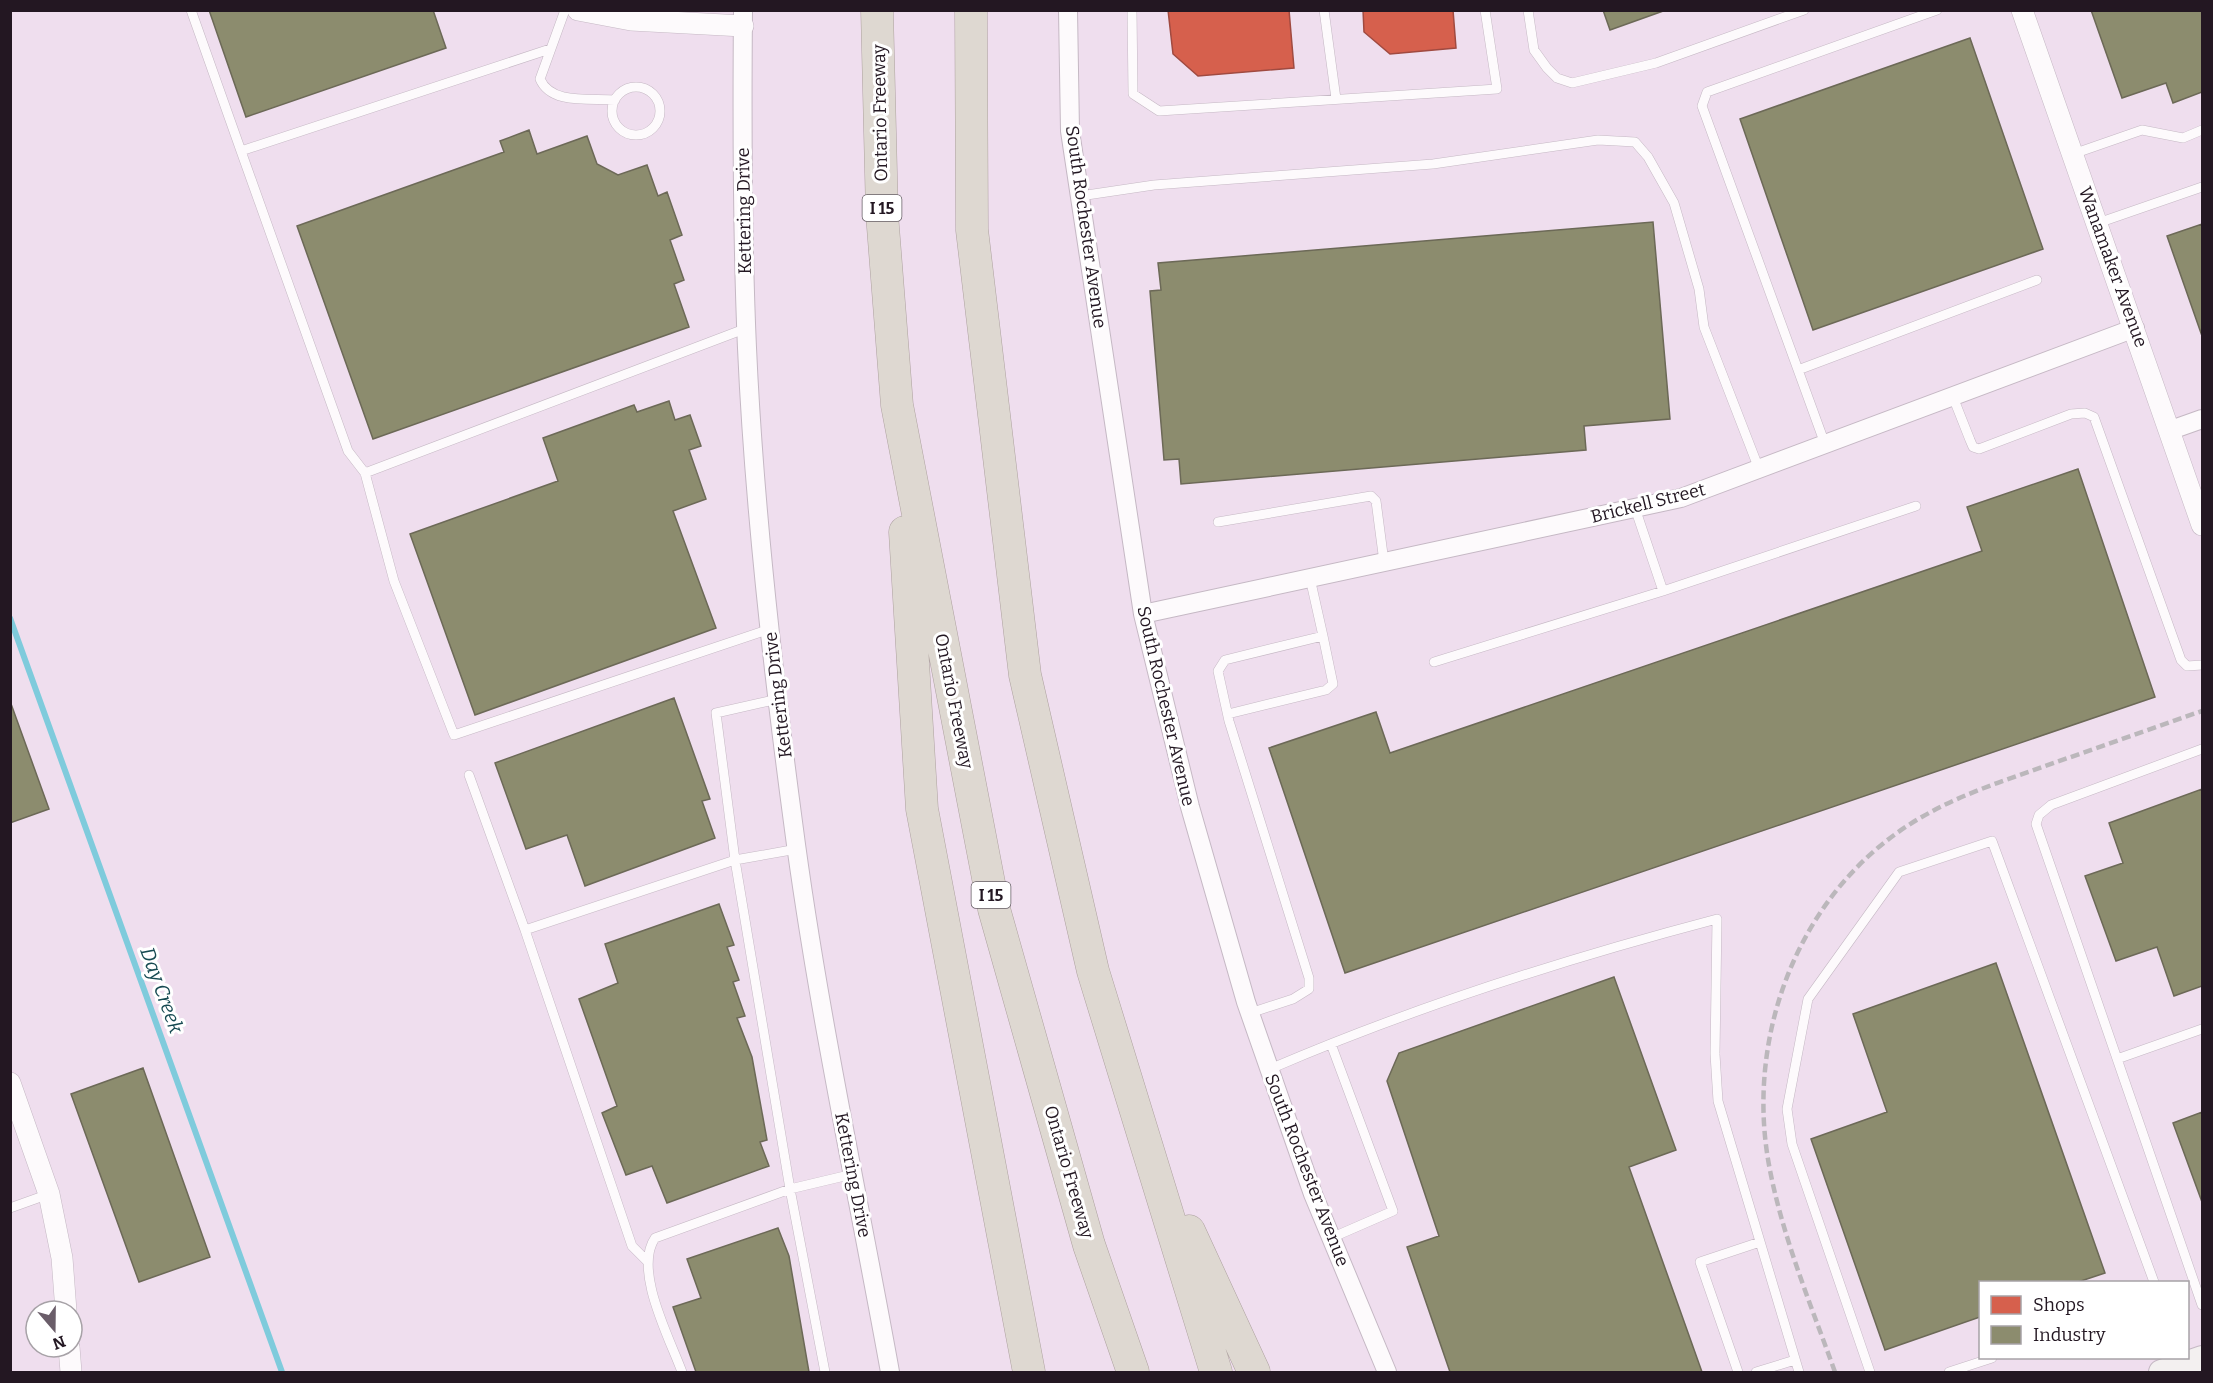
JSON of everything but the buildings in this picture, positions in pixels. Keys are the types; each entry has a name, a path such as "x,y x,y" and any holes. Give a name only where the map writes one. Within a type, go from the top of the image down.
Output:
{"highway":[{"name":"Ontario Freeway","path":"877,10 882,214 897,405 994,909 1089,1245 1133,1372"},
{"path":"971,10 972,230 1025,675 1093,971 1215,1372"},
{"path":"897,405 921,809 1029,1372"},
{"path":"1135,1113 1254,1372"},
{"path":"1018,1313 1036,1372"}],"street":[{"path":"578,10 631,20 743,18"},
{"name":"South Rochester Avenue","path":"1068,10 1070,130 1143,614 1190,807 1250,1013 1331,1238 1387,1372"},
{"name":"Wanamaker Avenue","path":"2022,10 2171,430 2202,525"},
{"name":"Kettering Drive","path":"743,18 742,216 756,486 770,629 797,849 826,1035 890,1372"},
{"name":"Brickell Street","path":"1143,614 1682,498 2135,328"},
{"path":"2171,430 2202,419"},
{"path":"10,1083 49,1194 62,1258 65,1299"}],"lane":[{"path":"191,10 348,451 365,473 394,581 454,735 770,629"},
{"path":"566,10 540,80 544,89 554,96 615,100 626,89 642,87 655,95 659,103 659,118 650,131 642,134 627,133 615,123 612,115 615,100"},
{"path":"1132,10 1133,94 1159,111 1497,89 1485,10"},
{"path":"1324,10 1336,99"},
{"path":"1528,10 1534,50 1547,69 1557,78 1572,83 1656,63 1804,10"},
{"path":"1825,444 1702,106 1707,92 1937,10"},
{"path":"242,151 550,49"},
{"path":"2073,154 2142,130 2183,138 2202,130"},
{"path":"1080,196 1154,185 1434,164 1598,140 1635,142 1648,157 1674,203 1699,289 1704,327 1759,469"},
{"path":"2098,223 2202,188"},
{"path":"1798,370 2037,280"},
{"path":"365,473 747,328"},
{"path":"1953,397 1973,447 1979,449 2071,414 2085,413 2094,417 2181,660 2187,666 2202,665"},
{"path":"1218,522 1371,495 1376,501 1384,562"},
{"path":"1434,662 1663,591 1916,506"},
{"path":"1635,508 1663,591"},
{"path":"1228,714 1326,690 1333,684 1310,578"},
{"path":"1250,1013 1293,999 1309,989 1309,978 1228,714 1218,671 1225,660 1323,636"},
{"path":"778,699 716,713 735,860 789,1189 825,1372"},
{"path":"2202,749 2051,805 2039,815 2036,824 2117,1059 2199,1280 2202,1305"},
{"path":"469,776 525,930 632,1246 648,1262"},
{"path":"1870,1372 1792,1144 1787,1109 1808,999 1899,872 1992,841 2154,1281"},
{"path":"525,930 735,860 797,849"},
{"path":"1269,1069 1331,1044 1607,948 1717,919 1715,1054 1718,1101 1799,1372"},
{"path":"2117,1059 2202,1029"},
{"path":"1331,1044 1393,1211 1331,1238"},
{"path":"682,1372 648,1278 649,1246 655,1238 789,1189 853,1174"},
{"path":"10,1208 49,1194"},
{"path":"1738,1372 1700,1262 1760,1242"},
{"path":"1756,1372 1795,1359"},
{"path":"1949,1372 1989,1359"}],"waterway":[{"name":"Day Creek","path":"10,618 282,1372"}],"railway":[{"path":"1835,1372 1781,1218 1769,1165 1764,1114 1766,1062 1776,1012 1793,963 1817,918 1848,877 1885,842 1929,813 1986,787 2202,711"}]}
